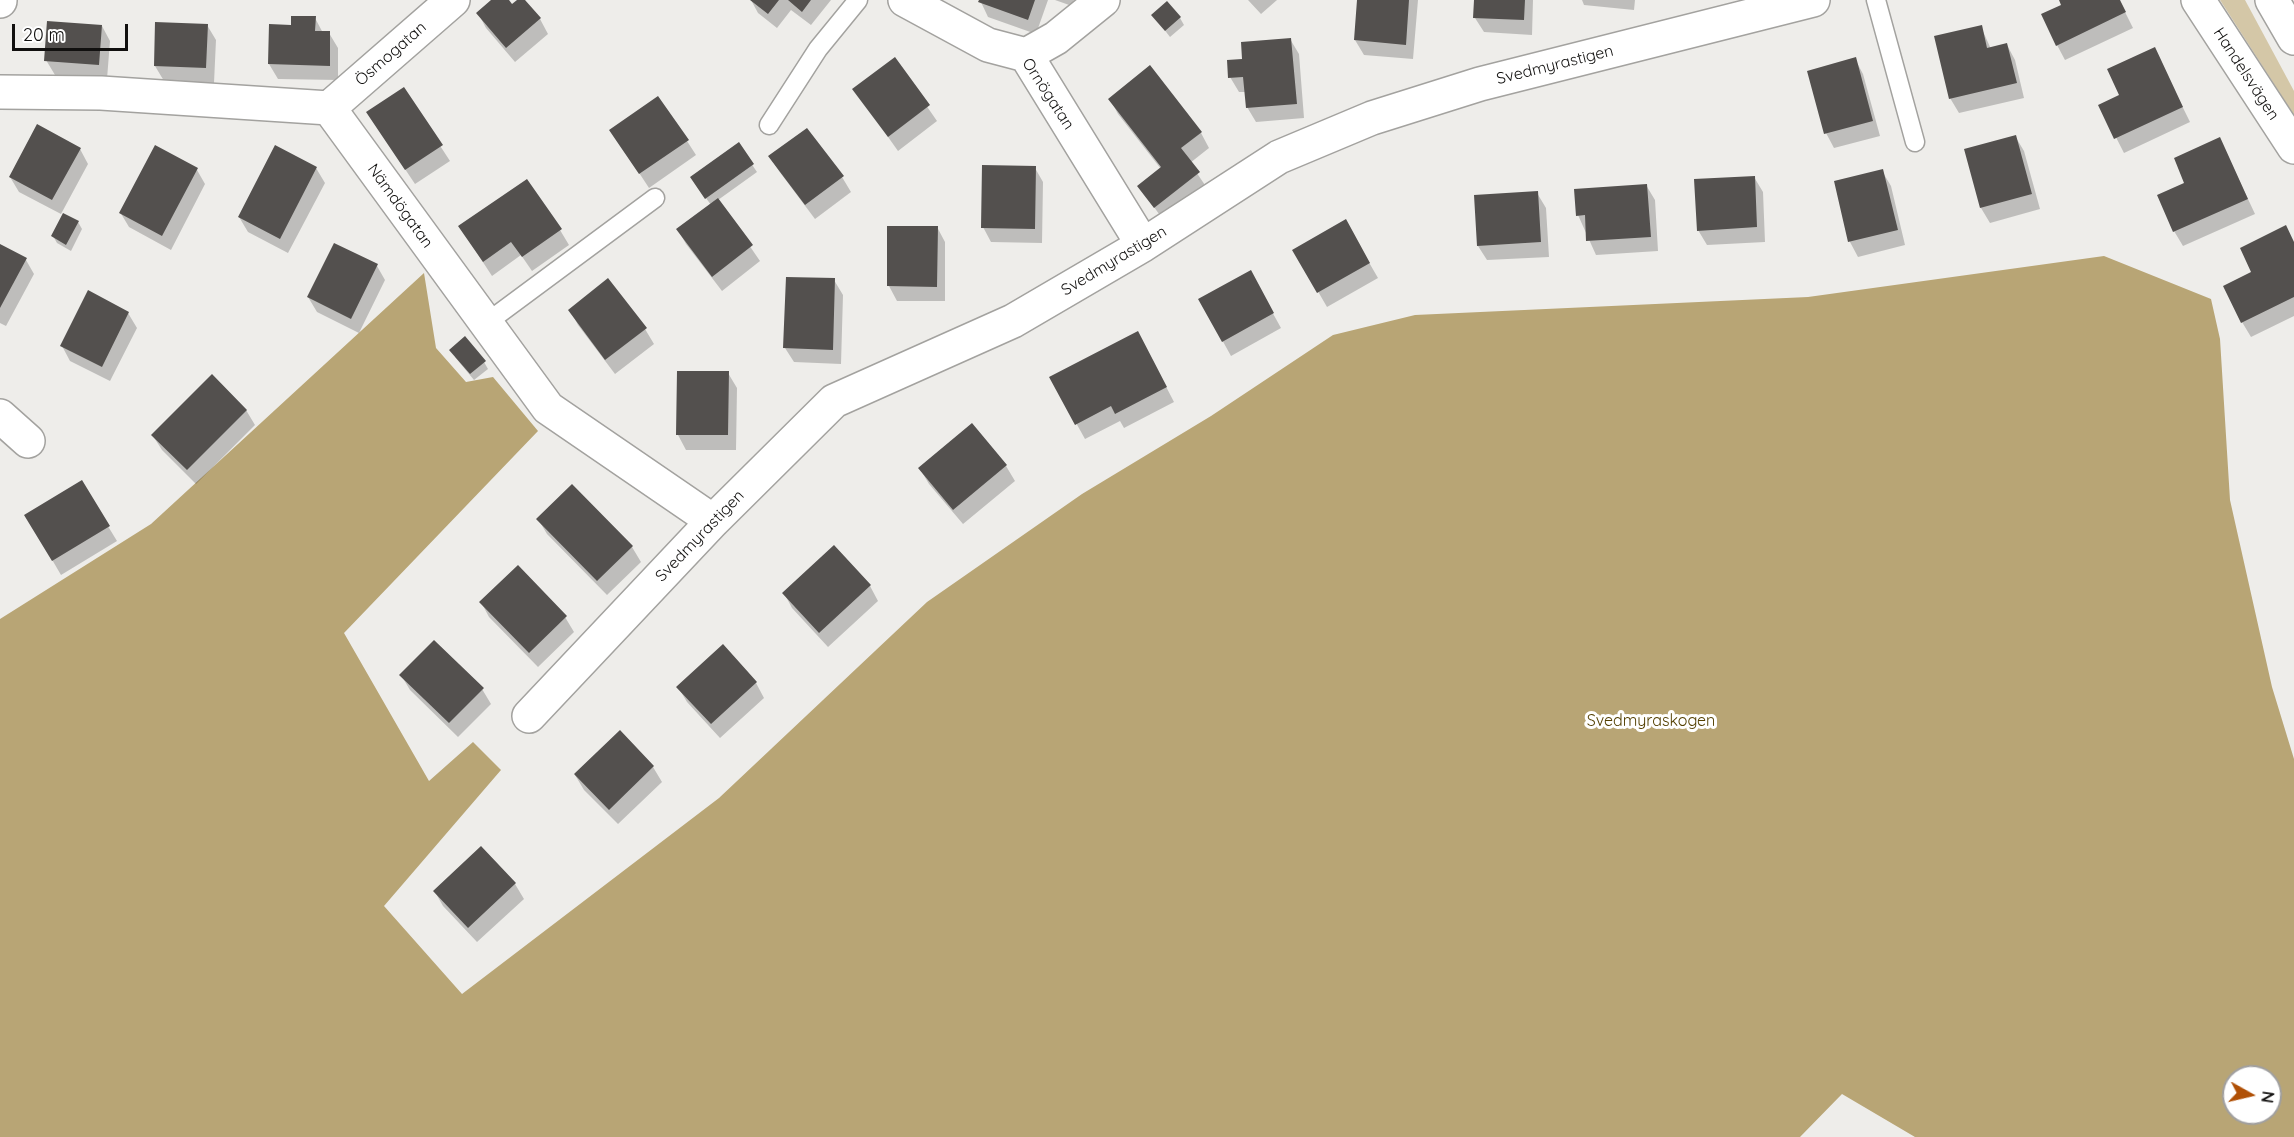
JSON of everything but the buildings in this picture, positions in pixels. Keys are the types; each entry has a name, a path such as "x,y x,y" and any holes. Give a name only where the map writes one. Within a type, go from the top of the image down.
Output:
{"street":[{"name":"Ösmogatan","path":"328,108 453,0"},
{"name":"Ornögatan","path":"905,0 988,45 1026,55 1143,245"},
{"path":"1026,55 1056,38 1103,0"},
{"name":"Svedmyrastigen","path":"529,716 713,521 834,401 1013,321 1143,245 1279,157 1372,118 1480,84 1813,0"},
{"name":"Handelsvägen","path":"2198,0 2294,147"},
{"path":"2272,0 2294,38"},
{"path":"0,92 101,93 328,108"},
{"name":"Nämdögatan","path":"328,108 548,408 713,521"},
{"path":"0,416 28,441"}],"lane":[{"path":"770,125 818,49 858,0"},
{"path":"1876,0 1915,142"},
{"path":"485,324 655,198"}],"shaded area":[{"path":"2220,0 2245,0 2294,91 2294,115"}],"green space":[{"name":"Svedmyraskogen","path":"2104,256 2211,299 2220,339 2230,500 2272,687 2294,759 2294,1137 1915,1137 1842,1094 1800,1137 0,1137 0,619 151,524 424,273 436,348 466,382 493,377 538,431 344,633 429,781 473,742 501,770 384,906 462,994 719,798 927,602 1082,494 1211,416 1333,335 1415,315 1808,297"}]}
